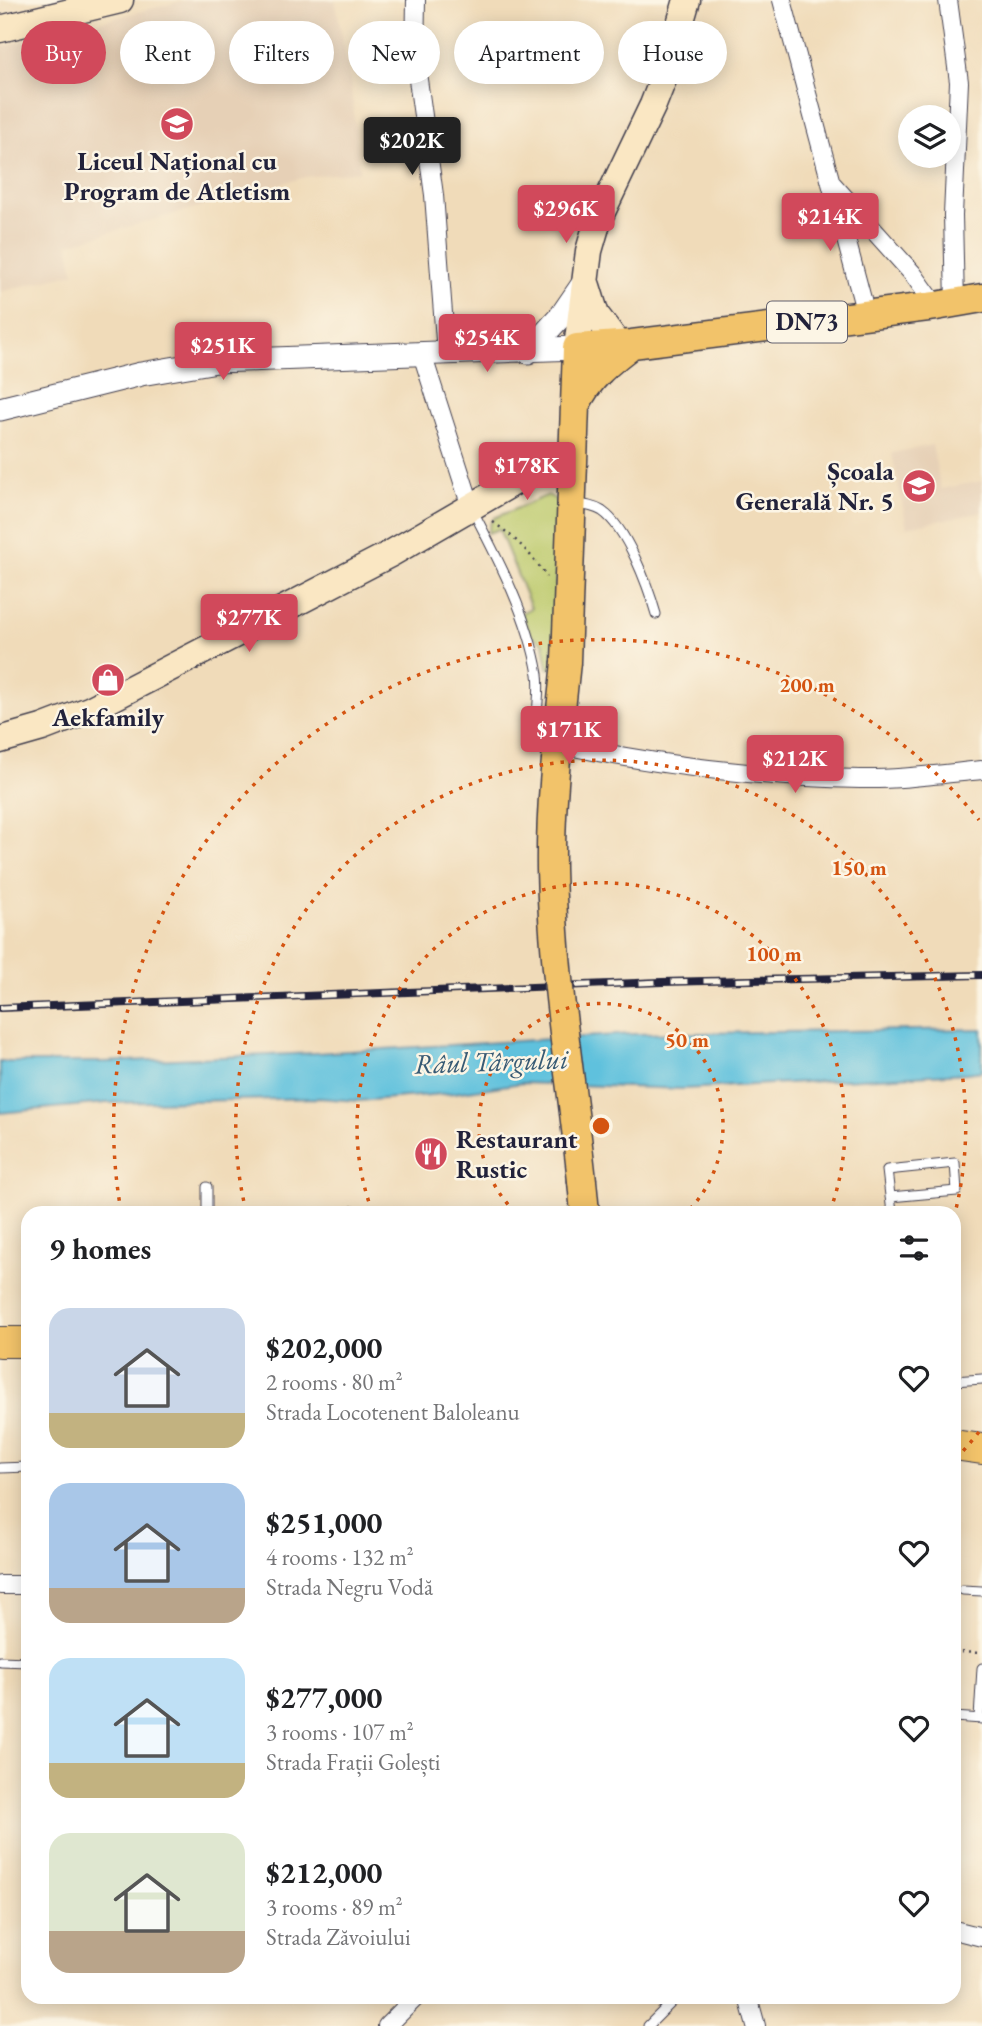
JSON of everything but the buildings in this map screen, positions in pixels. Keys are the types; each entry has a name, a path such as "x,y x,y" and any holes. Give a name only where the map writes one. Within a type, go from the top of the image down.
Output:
{"highway":[{"path":"0,1342 21,1342"},
{"path":"961,1446 982,1449"}],"main road":[{"path":"0,29 120,0"},
{"path":"584,1206 554,945 551,869 551,816 566,662 577,348 589,251 598,220 666,72 687,0"},
{"path":"574,408 585,386 625,344 596,315 585,281"},
{"name":"DN73","path":"577,348 945,305 982,298"},
{"path":"0,740 89,710 390,554 540,467 556,461 573,460"}],"street":[{"path":"416,0 415,58 433,195 446,353"},
{"path":"782,0 866,314"},
{"path":"945,305 953,215 959,82 948,0"},
{"path":"831,183 913,274 945,305"},
{"path":"528,352 561,316 585,281"},
{"name":"DN73","path":"0,409 141,374 217,361 528,352 577,348"},
{"path":"422,354 471,507"},
{"path":"538,739 609,756 745,773 861,779 982,770"},
{"path":"0,1585 21,1585"},
{"path":"961,1932 982,1937"},
{"path":"387,2026 409,2004"},
{"path":"750,2004 756,2026"}],"lane":[{"path":"572,503 594,507 605,513 621,532 647,581 656,614"},
{"path":"471,507 503,569 532,643 539,678 535,725 538,739"},
{"path":"890,1197 957,1191 955,1164 887,1170 890,1197 891,1206"},
{"path":"207,1206 208,1187"},
{"path":"961,1380 982,1379"},
{"path":"0,1468 21,1467"},
{"path":"962,1590 982,1591"},
{"path":"0,1661 21,1662"},
{"path":"961,1717 981,1718 982,1668"},
{"path":"649,2026 670,2004"}],"path":[{"path":"471,507 513,536 532,555 547,576"},
{"path":"961,1652 982,1653"}],"shaded area":[{"name":"Liceul Național cu Program de Atletism","path":"186,0 335,0 348,68 348,84 351,84 360,171 305,177 68,244 74,273 0,292 0,47 21,42 21,84 106,84 106,21 103,21"},
{"name":"Școala Generală Nr. 5","path":"932,445 941,489 982,481 982,512 907,527 892,453"}],"green space":[{"path":"548,495 555,499 558,507 553,669 548,668 544,643 531,635 521,613 531,608 499,529 488,533 494,518"}],"water":[{"name":"Râul Târgului","path":"982,1029 982,1071 967,1073 683,1089 522,1083 454,1093 358,1101 319,1098 106,1103 0,1113 0,1062 105,1062 316,1053 633,1034"}],"railway":[{"path":"0,1008 662,982 982,975"}],"place":[{"name":"Liceul Național cu Program de Atletism","path":"177,124"},
{"name":"Școala Generală Nr. 5","path":"919,486"},
{"name":"Aekfamily","path":"108,680"},
{"name":"Restaurant Rustic","path":"431,1154"}]}
